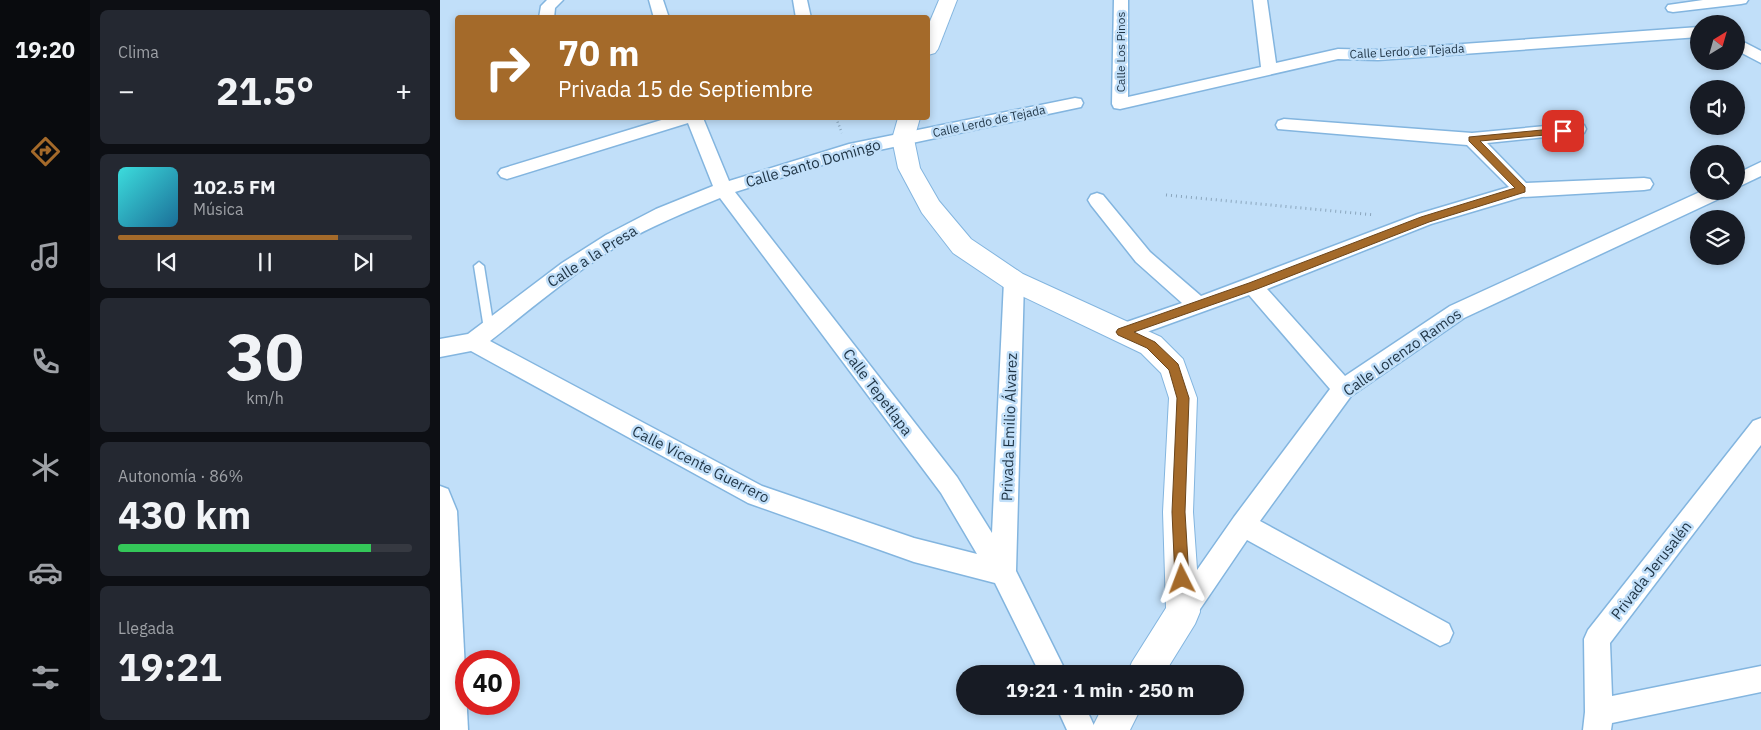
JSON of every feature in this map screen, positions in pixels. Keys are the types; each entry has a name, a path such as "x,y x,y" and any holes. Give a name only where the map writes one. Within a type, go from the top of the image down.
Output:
{"street":[{"path":"546,15 548,6 556,0"},
{"path":"656,0 661,15"},
{"path":"800,0 803,15"},
{"path":"930,43 948,0"},
{"name":"Calle Los Pinos","path":"1120,104 1121,0"},
{"path":"1260,0 1269,69"},
{"path":"1656,0 1690,17"},
{"path":"1673,8 1741,0"},
{"name":"Calle Lerdo de Tejada","path":"1120,104 1338,54 1378,55 1690,33"},
{"path":"1745,48 1761,58"},
{"name":"Calle Lerdo de Tejada","path":"906,128 1075,103"},
{"path":"506,173 678,120"},
{"name":"Calle Tepetlapa","path":"696,120 723,189 949,485 1003,573 1049,665"},
{"path":"1284,124 1472,139 1578,129"},
{"path":"906,128 909,168 930,207 962,246 1014,281 1151,345 1174,367 1183,398 1178,512 1184,612"},
{"name":"Calle Santo Domingo","path":"723,189 849,150 906,128"},
{"path":"1472,139 1522,190"},
{"path":"1745,177 1761,168"},
{"path":"1122,332 1253,286 1425,219 1522,190 1644,184"},
{"name":"Calle a la Presa","path":"481,335 569,268 614,240 663,214 723,189"},
{"path":"1097,200 1143,257 1198,305"},
{"name":"Calle Lorenzo Ramos","path":"1150,665 1243,525 1343,389 1457,312 1700,200"},
{"name":"Privada Emilio Álvarez","path":"1003,573 1014,281"},
{"path":"1253,286 1343,389"},
{"path":"440,348 481,335"},
{"name":"Calle Vicente Guerrero","path":"481,335 756,495 914,550 1003,573"},
{"name":"Privada Jerusalén","path":"1598,721 1597,639 1761,428"},
{"path":"440,497 445,511 454,730"},
{"path":"1243,525 1440,633"},
{"path":"1598,721 1761,679"},
{"path":"1074,715 1082,730"},
{"path":"1109,730 1118,715"}],"lane":[{"path":"479,266 481,335"}],"path":[{"path":"1166,195 1375,215"}],"route":[{"path":"1182,579 1178,512 1183,398 1174,367 1151,345 1122,332 1253,286 1425,219 1522,190 1472,139 1563,131"}]}
